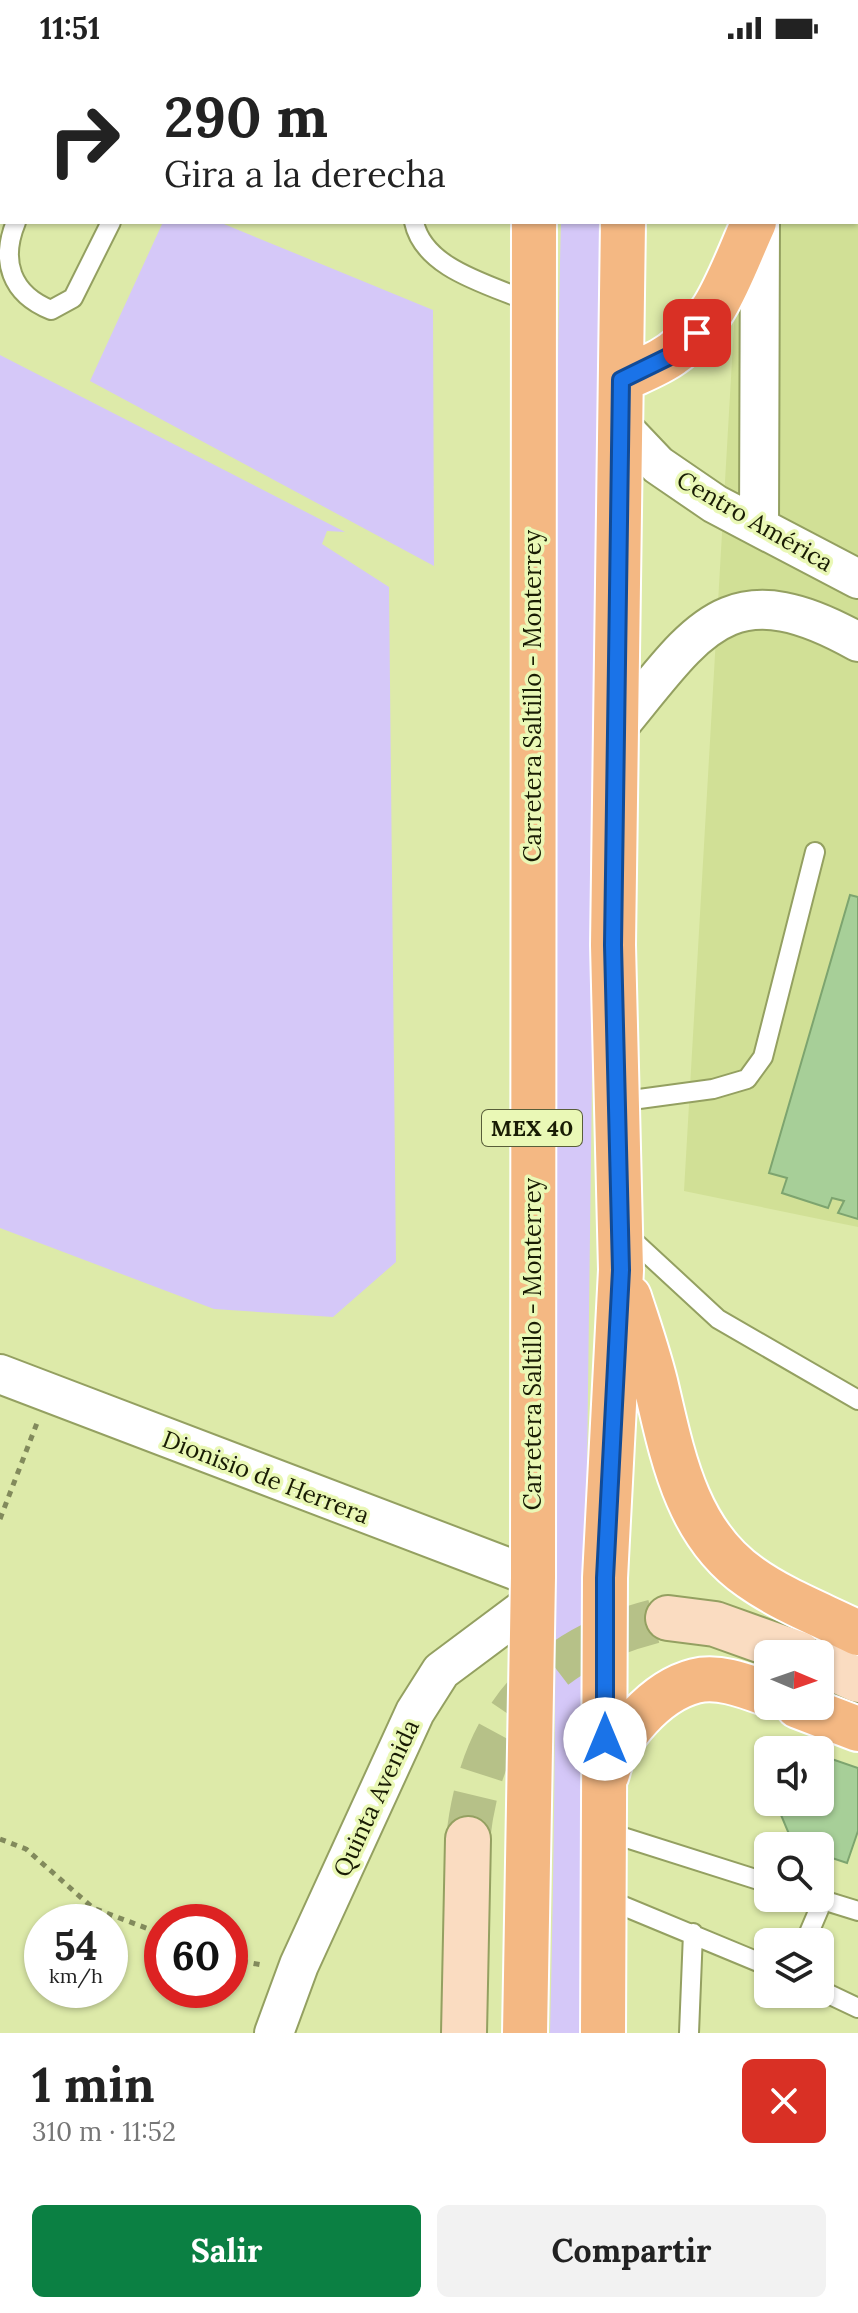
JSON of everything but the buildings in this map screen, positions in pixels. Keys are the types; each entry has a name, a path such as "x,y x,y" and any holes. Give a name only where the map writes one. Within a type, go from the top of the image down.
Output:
{"main road":[{"name":"Carretera Saltillo - Monterrey","path":"525,2033 532,1590 534,224"},
{"name":"MEX 40","path":"603,2033 605,1578 620,1249 613,945 623,224"},
{"path":"621,380 670,356 697,333 714,310 756,224"},
{"path":"620,1249 675,1465 701,1524 724,1554 749,1577 858,1633"},
{"path":"604,1809 610,1763 622,1741 647,1710 695,1681 721,1680 754,1690"},
{"path":"834,1720 858,1729"}],"street":[{"path":"757,224 759,526"},
{"name":"Centro América","path":"620,425 658,465 686,485 858,579"},
{"path":"618,727 688,643 737,612 790,610 819,620 858,642"},
{"name":"Dionisio de Herrera","path":"0,1374 532,1590"},
{"name":"Quinta Avenida","path":"274,2033 299,1965 415,1712 441,1671 532,1590"},
{"path":"668,1618 715,1624 760,1640"},
{"path":"834,1669 858,1680"},
{"path":"464,2033 468,1839"}],"lane":[{"path":"15,224 7,249 14,284 31,302 51,310 73,298 110,224"},
{"path":"414,224 417,236 437,259 532,303"},
{"path":"617,1102 713,1089 747,1079 763,1057 815,852"},
{"path":"620,1249 718,1319 858,1400"},
{"path":"604,1809 754,1877"},
{"path":"604,1898 754,1960"},
{"path":"834,1904 858,1911"},
{"path":"689,2033 693,1933"},
{"path":"834,1997 858,2008"}],"path":[{"path":"0,1519 49,1394"},
{"path":"0,1839 26,1849 93,1908 144,1927"}],"shaded area":[{"path":"162,224 224,224 433,310 434,566 90,381"},
{"path":"561,224 601,224 581,2033 550,2033 556,1581 557,448"},
{"path":"740,224 858,224 858,1227 684,1191"},
{"path":"0,355 345,532 327,531 322,544 389,587 396,1262 333,1317 214,1309 0,1228"}],"tunnel":[{"path":"468,1839 475,1796 488,1757 505,1722 528,1692 555,1667 588,1646 625,1630 668,1618"}],"route":[{"path":"605,1739 605,1578 621,1270 613,945 621,380 670,356 697,333"}]}
